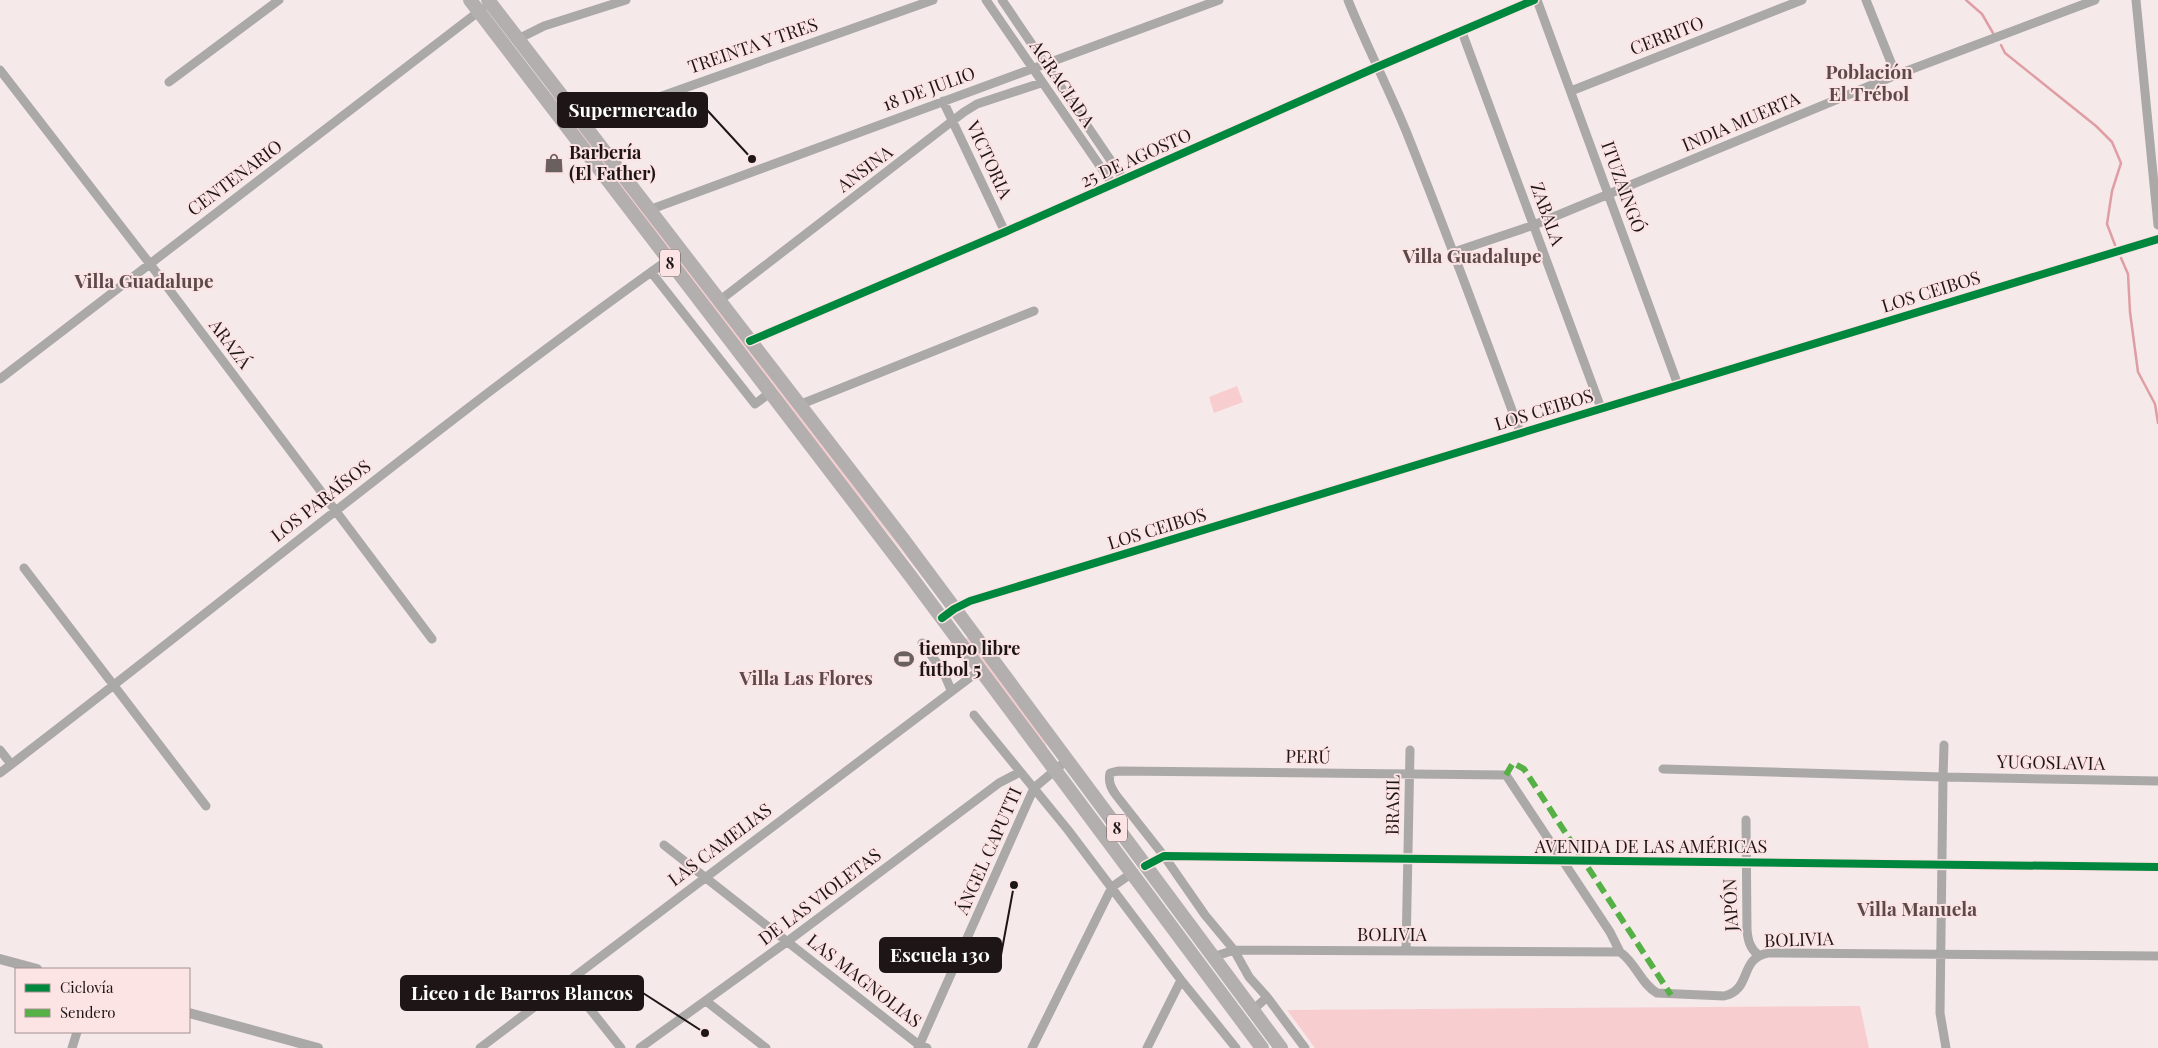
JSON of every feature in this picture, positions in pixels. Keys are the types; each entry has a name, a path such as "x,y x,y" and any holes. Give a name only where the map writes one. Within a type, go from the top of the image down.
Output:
{"highway":[{"name":"8","path":"470,0 942,618 1262,1048"},
{"name":"8","path":"489,1 954,609 1281,1048"}],"street":[{"path":"169,82 280,0"},
{"path":"518,39 544,26 626,0"},
{"name":"TREINTA Y TRES","path":"583,124 933,0"},
{"name":"AGRACIADA","path":"986,0 1041,83 1113,185"},
{"name":"AGRACIADA","path":"1002,0 1124,180"},
{"name":"18 DE JULIO","path":"649,210 1219,0"},
{"path":"1348,0 1363,38 1378,67 1454,252 1520,432"},
{"name":"25 DE AGOSTO","path":"750,341 1005,232 1378,67 1535,0"},
{"name":"ITUZAINGÓ","path":"1535,0 1571,91 1678,385"},
{"name":"CERRITO","path":"1571,91 1802,0"},
{"path":"1866,0 1896,75"},
{"name":"INDIA MUERTA","path":"1454,252 1534,225 1896,75 2095,0"},
{"path":"2136,0 2158,225"},
{"name":"CENTENARIO","path":"0,379 479,12 489,1"},
{"name":"ZABALA","path":"1462,32 1601,408"},
{"name":"ARAZÁ","path":"0,70 150,264 432,639"},
{"name":"ANSINA","path":"719,301 977,104 1041,83"},
{"name":"VICTORIA","path":"942,101 1005,232"},
{"name":"LOS CEIBOS","path":"942,618 970,601 2158,239"},
{"name":"LOS PARAÍSOS","path":"0,773 115,685 335,510 668,260"},
{"path":"651,272 755,404 771,392"},
{"path":"799,405 1034,311"},
{"path":"24,568 206,806"},
{"path":"922,644 943,671 952,690"},
{"name":"LAS CAMELIAS","path":"480,1048 567,980 980,670"},
{"path":"974,715 1112,886 1181,980 1236,1048"},
{"path":"1944,745 1940,1013 1946,1048"},
{"path":"0,750 11,764"},
{"name":"BRASIL","path":"1406,951 1410,750"},
{"name":"ÁNGEL CAPUTTI","path":"921,1047 1034,788 1067,760"},
{"name":"YUGOSLAVIA","path":"1663,770 2158,781"},
{"name":"PERÚ","path":"1164,856 1116,795 1108,779 1110,773 1118,771 1506,775 1563,862"},
{"name":"DE LAS VIOLETAS","path":"640,1048 788,941 999,783 1020,772"},
{"name":"JAPÓN","path":"1746,820 1748,941 1753,951 1758,955"},
{"name":"LAS MAGNOLIAS","path":"664,846 706,876 921,1047"},
{"path":"1164,856 1205,915 1234,950 1249,977 1267,997 1305,1048"},
{"name":"AVENIDA DE LAS AMÉRICAS","path":"1145,866 1164,856 1563,862 1746,862 1941,866 2158,867"},
{"path":"1563,862 1610,932 1620,952"},
{"path":"1032,1048 1112,886 1132,873"},
{"name":"BOLIVIA","path":"1213,957 1234,950 1620,952 1628,958 1649,989 1657,994 1724,996 1732,994 1740,988 1749,965 1758,955 1768,954 2158,956"},
{"path":"0,959 33,968"},
{"path":"567,980 621,1048"},
{"path":"1147,1048 1181,980"},
{"path":"1253,1010 1267,997"},
{"path":"706,1001 766,1048"},
{"path":"190,1013 318,1048"},
{"path":"72,1048 77,1033"}],"shaded area":[{"path":"542,84 565,108 932,589 854,491"},
{"path":"1237,386 1243,402 1214,413 1209,397"},
{"path":"965,638 969,638 1044,739 1047,747 1041,742"},
{"path":"1860,1006 1869,1048 1315,1048 1287,1010"}],"waterway":[{"path":"1966,0 1982,14 1993,33"},
{"path":"2001,45 2005,53 2096,126 2112,142 2121,163 2112,191 2107,224 2115,245"},
{"path":"2121,258 2128,274 2130,312 2138,372 2155,404 2158,423"}],"marked path":[{"path":"1506,775 1513,763 1524,769 1671,995"}],"cycle path":[{"path":"750,341 1005,232 1377,67 1534,0"},
{"path":"942,618 970,601 2158,239"},
{"path":"1145,866 1164,856 2158,867"}],"place":[{"name":"Supermercado","path":"752,159"},
{"name":"Barbería (El Father)","path":"554,163"},
{"name":"tiempo libre futbol 5","path":"904,659"},
{"name":"Escuela 130","path":"1014,885"},
{"name":"Liceo 1 de Barros Blancos","path":"705,1033"}],"district":[{"name":"Población El Trébol","path":"1869,83"},
{"name":"Villa Guadalupe","path":"1472,256"},
{"name":"Villa Guadalupe","path":"144,281"},
{"name":"Villa Las Flores","path":"806,678"},
{"name":"Villa Manuela","path":"1917,909"}]}
